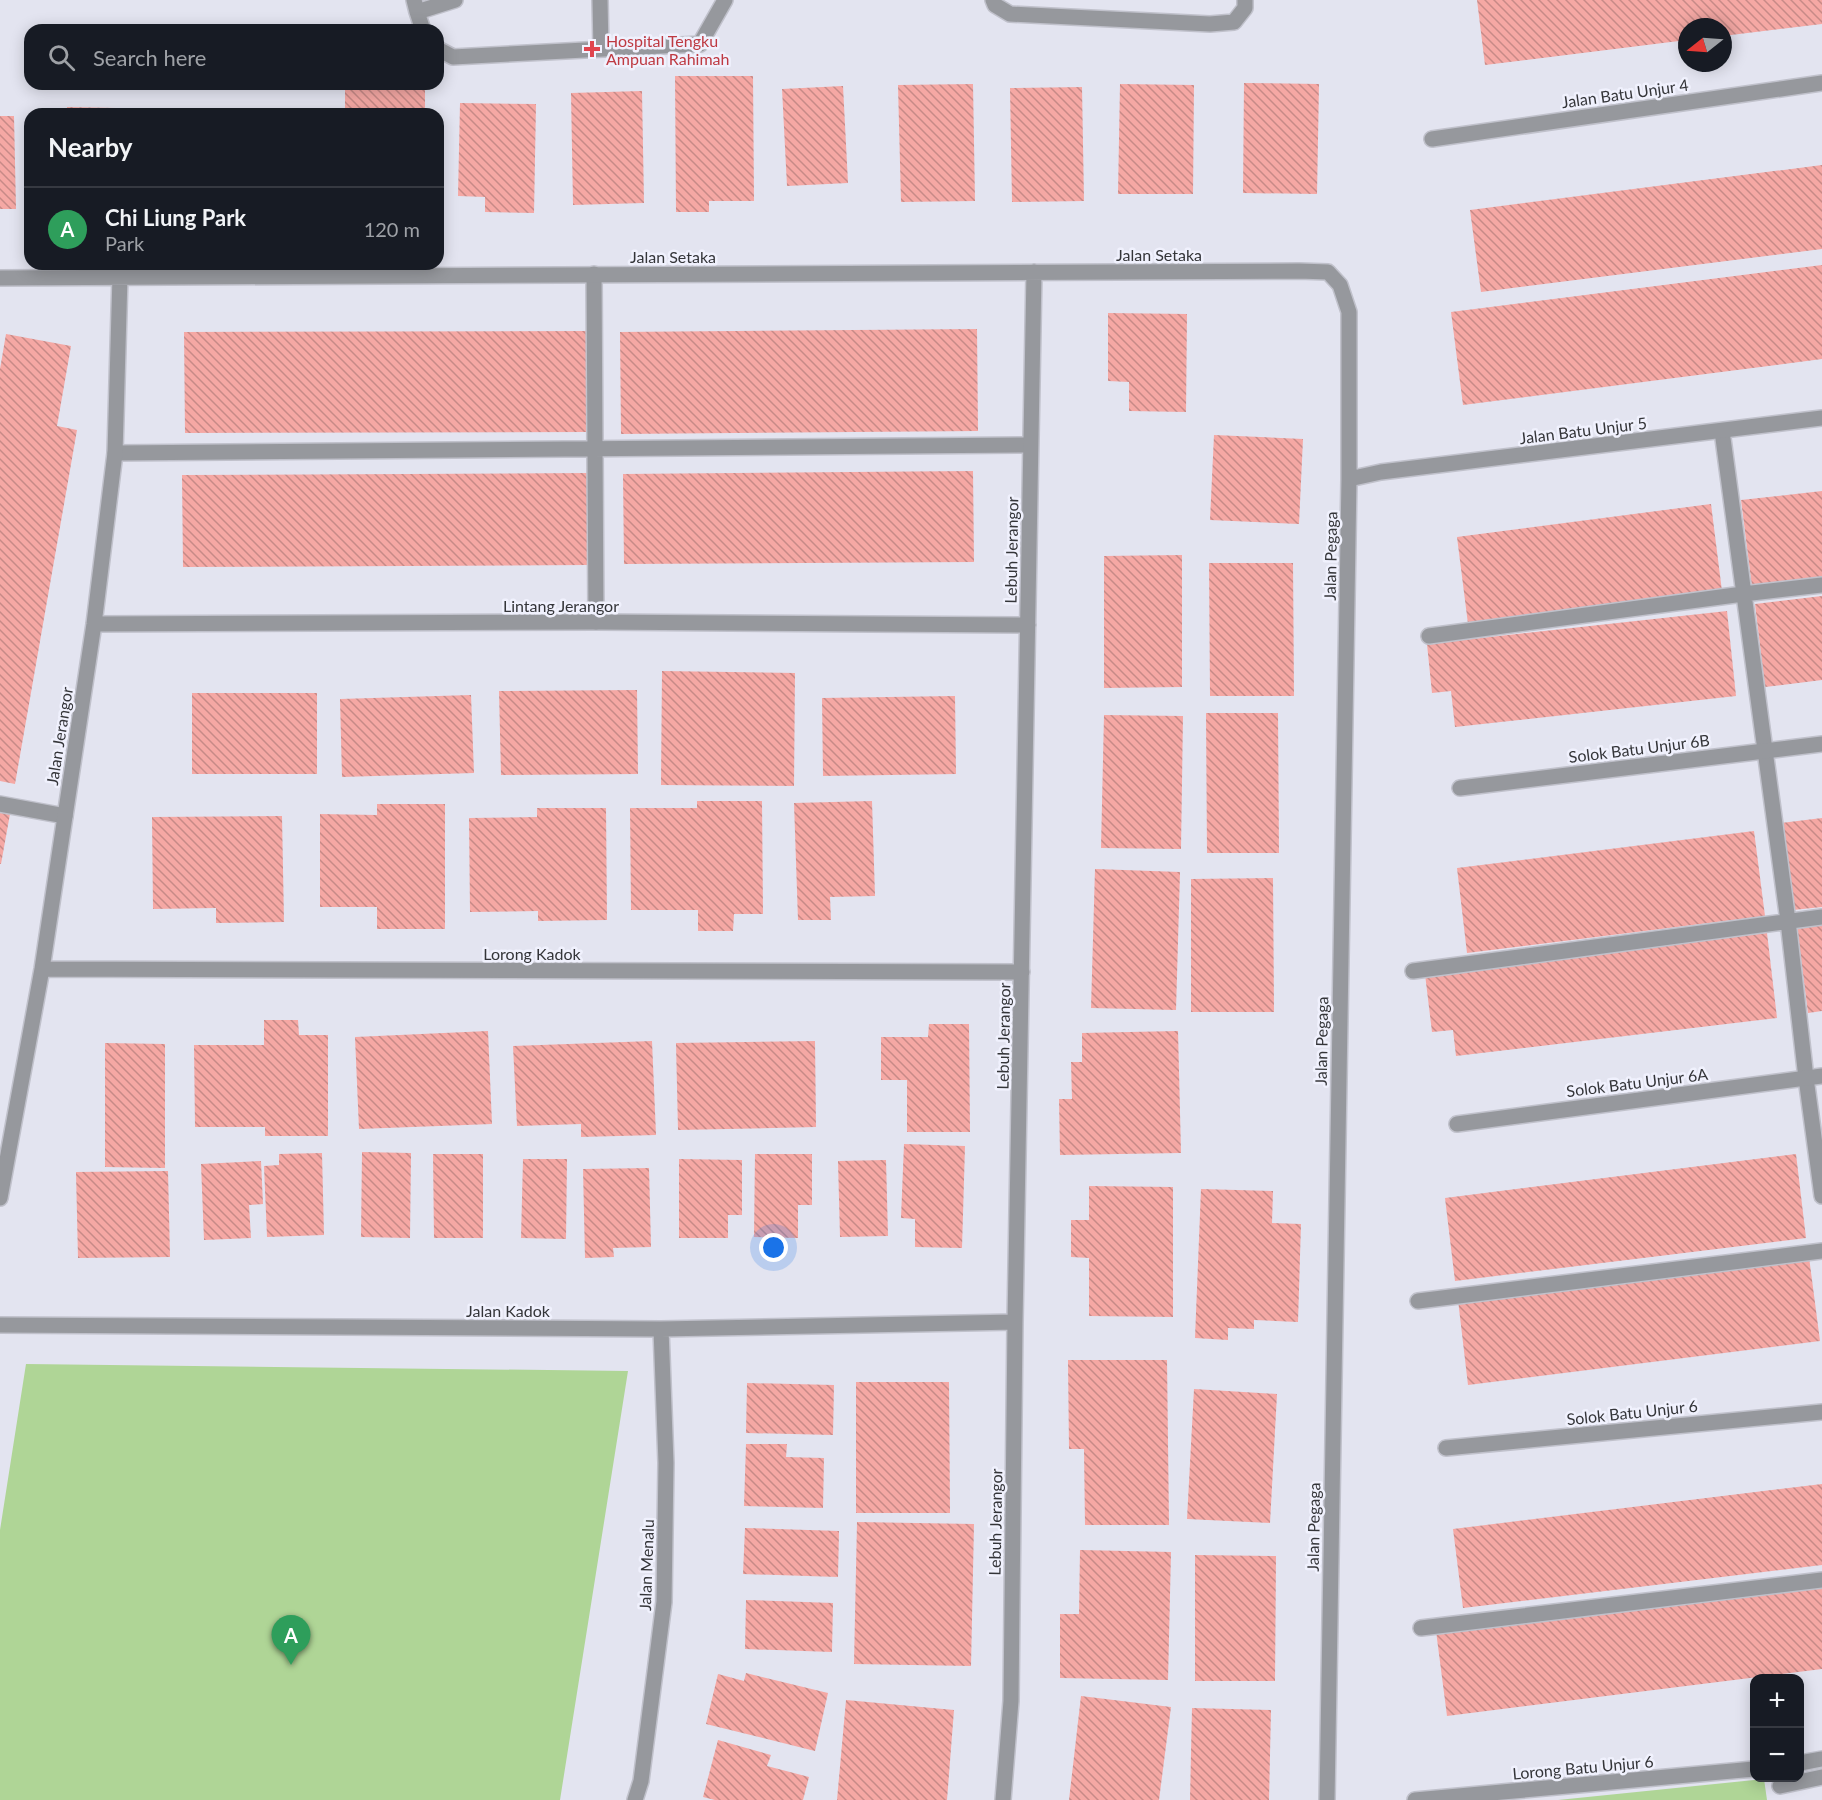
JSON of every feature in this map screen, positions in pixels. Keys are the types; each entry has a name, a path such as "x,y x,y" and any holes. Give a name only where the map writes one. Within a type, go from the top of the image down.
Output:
{"street":[{"path":"421,24 415,6 455,0"},
{"path":"600,0 601,49"},
{"path":"444,52 453,57 700,44 724,0"},
{"path":"993,0 995,5 1010,14 1210,24 1234,22 1245,8 1245,0"},
{"name":"Jalan Batu Unjur 4","path":"1432,139 1822,83"},
{"name":"Lebuh Jerangor","path":"1003,1800 1011,1701 1015,1322 1034,272"},
{"name":"Jalan Setaka","path":"0,278 1328,272 1340,285"},
{"path":"594,274 596,622"},
{"name":"Jalan Jerangor","path":"0,1198 42,969 94,624 115,453 120,276"},
{"name":"Jalan Pegaga","path":"1327,1800 1349,479 1349,312 1340,285"},
{"name":"Jalan Batu Unjur 5","path":"1349,479 1381,472 1822,418"},
{"path":"1722,431 1788,921 1822,1196"},
{"path":"115,453 1030,446"},
{"path":"1429,636 1822,585"},
{"name":"Lintang Jerangor","path":"94,624 596,622 1028,625"},
{"name":"Solok Batu Unjur 6B","path":"1460,788 1822,744"},
{"path":"0,804 65,816"},
{"path":"1413,971 1822,917"},
{"name":"Lorong Kadok","path":"42,969 1022,972"},
{"name":"Solok Batu Unjur 6A","path":"1457,1124 1822,1076"},
{"path":"1418,1301 1822,1251"},
{"name":"Jalan Kadok","path":"0,1325 660,1329 1015,1322"},
{"name":"Jalan Menalu","path":"635,1800 642,1781 664,1602 666,1462 660,1329"},
{"name":"Solok Batu Unjur 6","path":"1446,1448 1822,1412"},
{"path":"1421,1628 1822,1580"},
{"path":"1804,1762 1822,1759"},
{"name":"Lorong Batu Unjur 6","path":"1415,1800 1750,1769"},
{"path":"1780,1788 1822,1777"}],"green space":[{"path":"26,1364 628,1371 560,1800 0,1800 0,1530"},
{"path":"1750,1780 1764,1782 1767,1800 1558,1800"}],"building":[{"path":"1477,0 1822,0 1822,24 1732,35 1732,18 1678,18 1678,41 1485,65"},
{"path":"675,76 753,76 754,201 709,201 709,212 676,212"},
{"path":"1244,83 1319,84 1317,194 1243,193"},
{"path":"973,84 975,201 901,202 898,85"},
{"path":"1120,84 1194,85 1193,194 1118,194"},
{"path":"843,86 848,183 787,186 782,89"},
{"path":"1082,87 1084,201 1012,202 1010,88"},
{"path":"345,90 425,90 425,108 345,108"},
{"path":"642,91 644,203 573,205 571,93"},
{"path":"460,103 536,104 534,213 485,212 485,197 458,196"},
{"path":"67,107 116,108 67,108"},
{"path":"0,116 14,116 16,209 0,209"},
{"path":"1822,165 1822,249 1481,292 1470,210"},
{"path":"1822,265 1822,359 1463,405 1451,312"},
{"path":"1108,313 1187,314 1186,412 1129,411 1129,382 1108,381"},
{"path":"977,329 978,431 621,434 620,332"},
{"path":"587,331 588,432 185,433 184,332"},
{"path":"6,334 71,346 57,426 77,430 15,784 0,781 0,369"},
{"path":"1214,435 1303,439 1299,524 1210,520"},
{"path":"973,471 974,562 624,564 623,474"},
{"path":"587,473 587,565 183,567 182,475"},
{"path":"1822,491 1822,578 1752,587 1741,500"},
{"path":"1711,504 1722,591 1468,624 1457,537"},
{"path":"1182,555 1182,687 1104,688 1104,556"},
{"path":"1209,563 1293,563 1294,696 1210,696"},
{"path":"1822,596 1822,680 1765,687 1755,604"},
{"path":"1727,611 1736,696 1455,727 1451,691 1432,693 1427,644"},
{"path":"662,671 795,673 794,786 661,785"},
{"path":"637,690 638,774 501,775 499,691"},
{"path":"192,693 317,693 317,774 192,774"},
{"path":"471,695 474,773 342,777 340,699"},
{"path":"955,696 956,774 823,776 822,698"},
{"path":"1206,713 1278,713 1279,853 1207,853"},
{"path":"1104,715 1183,716 1181,849 1101,848"},
{"path":"697,801 762,801 763,914 734,914 733,931 698,931 698,910 631,910 630,808 697,808"},
{"path":"872,801 875,896 830,897 831,920 798,920 794,803"},
{"path":"377,804 445,804 445,929 377,929 377,907 320,907 320,814 377,815"},
{"path":"537,808 606,808 607,920 538,921 538,911 470,912 469,818 537,817"},
{"path":"0,812 10,814 1,864 0,864"},
{"path":"282,816 284,922 216,923 216,908 153,909 152,817"},
{"path":"1822,818 1822,907 1793,910 1781,823"},
{"path":"1754,831 1765,916 1467,953 1457,868"},
{"path":"1095,869 1180,872 1176,1010 1091,1008"},
{"path":"1273,878 1274,1012 1191,1012 1191,879"},
{"path":"1822,925 1822,1011 1808,1013 1797,928"},
{"path":"1767,933 1777,1018 1456,1056 1453,1030 1432,1032 1425,974"},
{"path":"264,1020 298,1020 299,1035 328,1035 328,1136 265,1136 265,1127 195,1127 194,1045 264,1045"},
{"path":"929,1024 969,1024 970,1132 907,1132 907,1080 881,1080 881,1037 928,1037"},
{"path":"488,1031 492,1124 359,1129 355,1037"},
{"path":"1178,1031 1181,1153 1060,1155 1059,1099 1072,1099 1071,1062 1082,1062 1082,1033"},
{"path":"652,1041 656,1135 581,1137 581,1124 517,1126 513,1046"},
{"path":"815,1041 816,1127 678,1130 676,1043"},
{"path":"105,1043 165,1044 165,1168 105,1167"},
{"path":"904,1144 965,1146 962,1248 915,1247 915,1219 901,1218"},
{"path":"362,1152 411,1153 410,1238 361,1237"},
{"path":"322,1153 324,1235 267,1237 264,1166 279,1165 279,1154"},
{"path":"433,1154 483,1154 483,1238 434,1238"},
{"path":"755,1154 812,1154 812,1205 798,1205 798,1238 754,1237"},
{"path":"1796,1154 1806,1238 1455,1281 1445,1198"},
{"path":"523,1159 567,1159 566,1239 521,1238"},
{"path":"679,1159 742,1160 742,1215 728,1215 728,1238 679,1238"},
{"path":"886,1160 888,1236 840,1237 838,1161"},
{"path":"261,1161 263,1204 249,1205 251,1238 204,1240 201,1164"},
{"path":"649,1168 651,1247 613,1248 614,1257 585,1258 583,1169"},
{"path":"168,1171 170,1257 78,1258 76,1172"},
{"path":"1089,1186 1173,1187 1173,1317 1089,1316 1089,1258 1071,1257 1071,1220 1089,1220"},
{"path":"1201,1189 1273,1191 1272,1223 1301,1224 1298,1322 1254,1320 1254,1329 1228,1328 1228,1340 1195,1338"},
{"path":"1809,1257 1820,1341 1468,1385 1458,1300"},
{"path":"1068,1360 1167,1360 1169,1525 1085,1525 1084,1449 1069,1449"},
{"path":"856,1382 949,1382 950,1513 856,1513"},
{"path":"747,1383 834,1385 833,1435 746,1433"},
{"path":"1194,1389 1277,1394 1270,1523 1187,1519"},
{"path":"746,1444 787,1444 786,1457 824,1458 823,1508 744,1506"},
{"path":"1822,1484 1822,1565 1463,1608 1453,1529"},
{"path":"857,1522 974,1524 971,1666 854,1664"},
{"path":"745,1528 839,1531 838,1577 743,1574"},
{"path":"1080,1550 1171,1552 1168,1680 1060,1678 1060,1614 1079,1614"},
{"path":"1195,1555 1276,1556 1275,1681 1195,1681"},
{"path":"1822,1583 1822,1669 1782,1674 1750,1674 1750,1678 1447,1716 1436,1631"},
{"path":"746,1600 833,1603 832,1652 745,1649"},
{"path":"746,1673 828,1693 815,1751 706,1724 718,1674 744,1681"},
{"path":"1081,1696 1171,1707 1159,1800 1069,1800"},
{"path":"846,1700 954,1710 947,1800 837,1800"},
{"path":"1192,1708 1271,1710 1269,1800 1190,1800"},
{"path":"718,1740 771,1755 767,1766 809,1777 803,1800 715,1800 703,1797"}],"place":[{"name":"Hospital Tengku Ampuan Rahimah","path":"592,49"},
{"name":"Chi Liung Park","path":"291,1665"}]}
